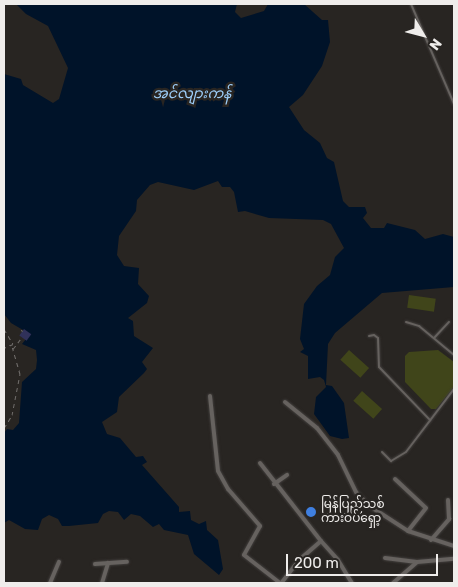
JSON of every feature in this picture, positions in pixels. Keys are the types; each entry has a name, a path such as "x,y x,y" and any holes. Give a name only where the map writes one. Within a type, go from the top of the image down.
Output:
{"street":[{"path":"210,396 218,471 228,489 260,526 244,554 280,583 300,558 320,541"},
{"path":"285,402 317,428 338,455 356,492 368,505 408,531 454,546"},
{"path":"260,463 274,484 320,541 338,560 352,583"},
{"path":"274,484 287,475"},
{"path":"395,479 426,508 408,531"},
{"path":"431,540 449,519 448,500"},
{"path":"385,558 417,562 454,559"},
{"path":"50,583 59,562"},
{"path":"95,564 127,562"},
{"path":"393,583 417,562"},
{"path":"102,583 108,563"}],"lane":[{"path":"411,4 454,104"},
{"path":"406,322 419,326 454,355"},
{"path":"434,338 450,322"},
{"path":"369,336 374,334 378,338 379,367 430,420"},
{"path":"382,452 391,461 397,459 410,447 454,389"}],"path":[{"path":"4,329 12,346 20,374 12,414 4,428"},
{"path":"13,350 22,337"},
{"path":"4,348 12,346"}],"green space":[{"path":"409,295 436,299 434,312 407,308"},
{"path":"349,350 369,368 360,378 340,360"},
{"path":"438,350 454,362 454,387 436,409 431,409 405,382 405,356 409,352"},
{"path":"362,391 382,409 373,419 353,401"}],"water":[{"name":"အင်လျားကန်","path":"16,4 237,4 235,12 241,18 264,11 268,4 304,4 322,20 328,20 330,42 322,66 303,95 289,107 304,130 320,143 327,158 334,162 343,201 349,207 365,207 367,213 363,218 371,228 384,228 387,223 415,230 425,239 443,234 454,237 454,287 382,293 335,333 328,344 326,385 332,386 344,403 349,438 342,439 330,436 314,414 316,397 326,387 324,380 320,377 308,379 308,356 300,352 304,349 300,339 304,304 317,286 330,275 335,257 344,248 331,224 323,220 269,218 245,211 238,212 234,192 230,187 222,187 218,181 194,190 158,182 150,185 137,200 136,211 119,236 117,255 124,266 139,268 138,284 149,296 147,303 128,318 133,321 134,336 153,348 142,362 147,369 119,397 117,412 102,422 107,434 120,438 136,457 143,456 147,462 142,465 179,507 179,512 190,511 191,520 199,524 206,521 207,530 218,540 223,569 219,575 194,554 188,535 164,530 159,524 153,527 140,516 131,514 124,520 118,512 109,511 103,514 98,523 62,526 58,519 49,515 42,519 38,530 25,529 9,520 4,523 4,433 7,429 13,430 19,423 22,382 36,369 37,360 36,350 22,344 30,334 11,323 4,314 4,74 21,79 23,85 53,103 59,99 68,68 48,26 26,14"}],"building":[{"path":"24,329 31,334 27,341 19,335"}],"place":[{"name":"မြန်ပြည်သစ် ကားဝပ်ရှော့","path":"311,512"}]}
